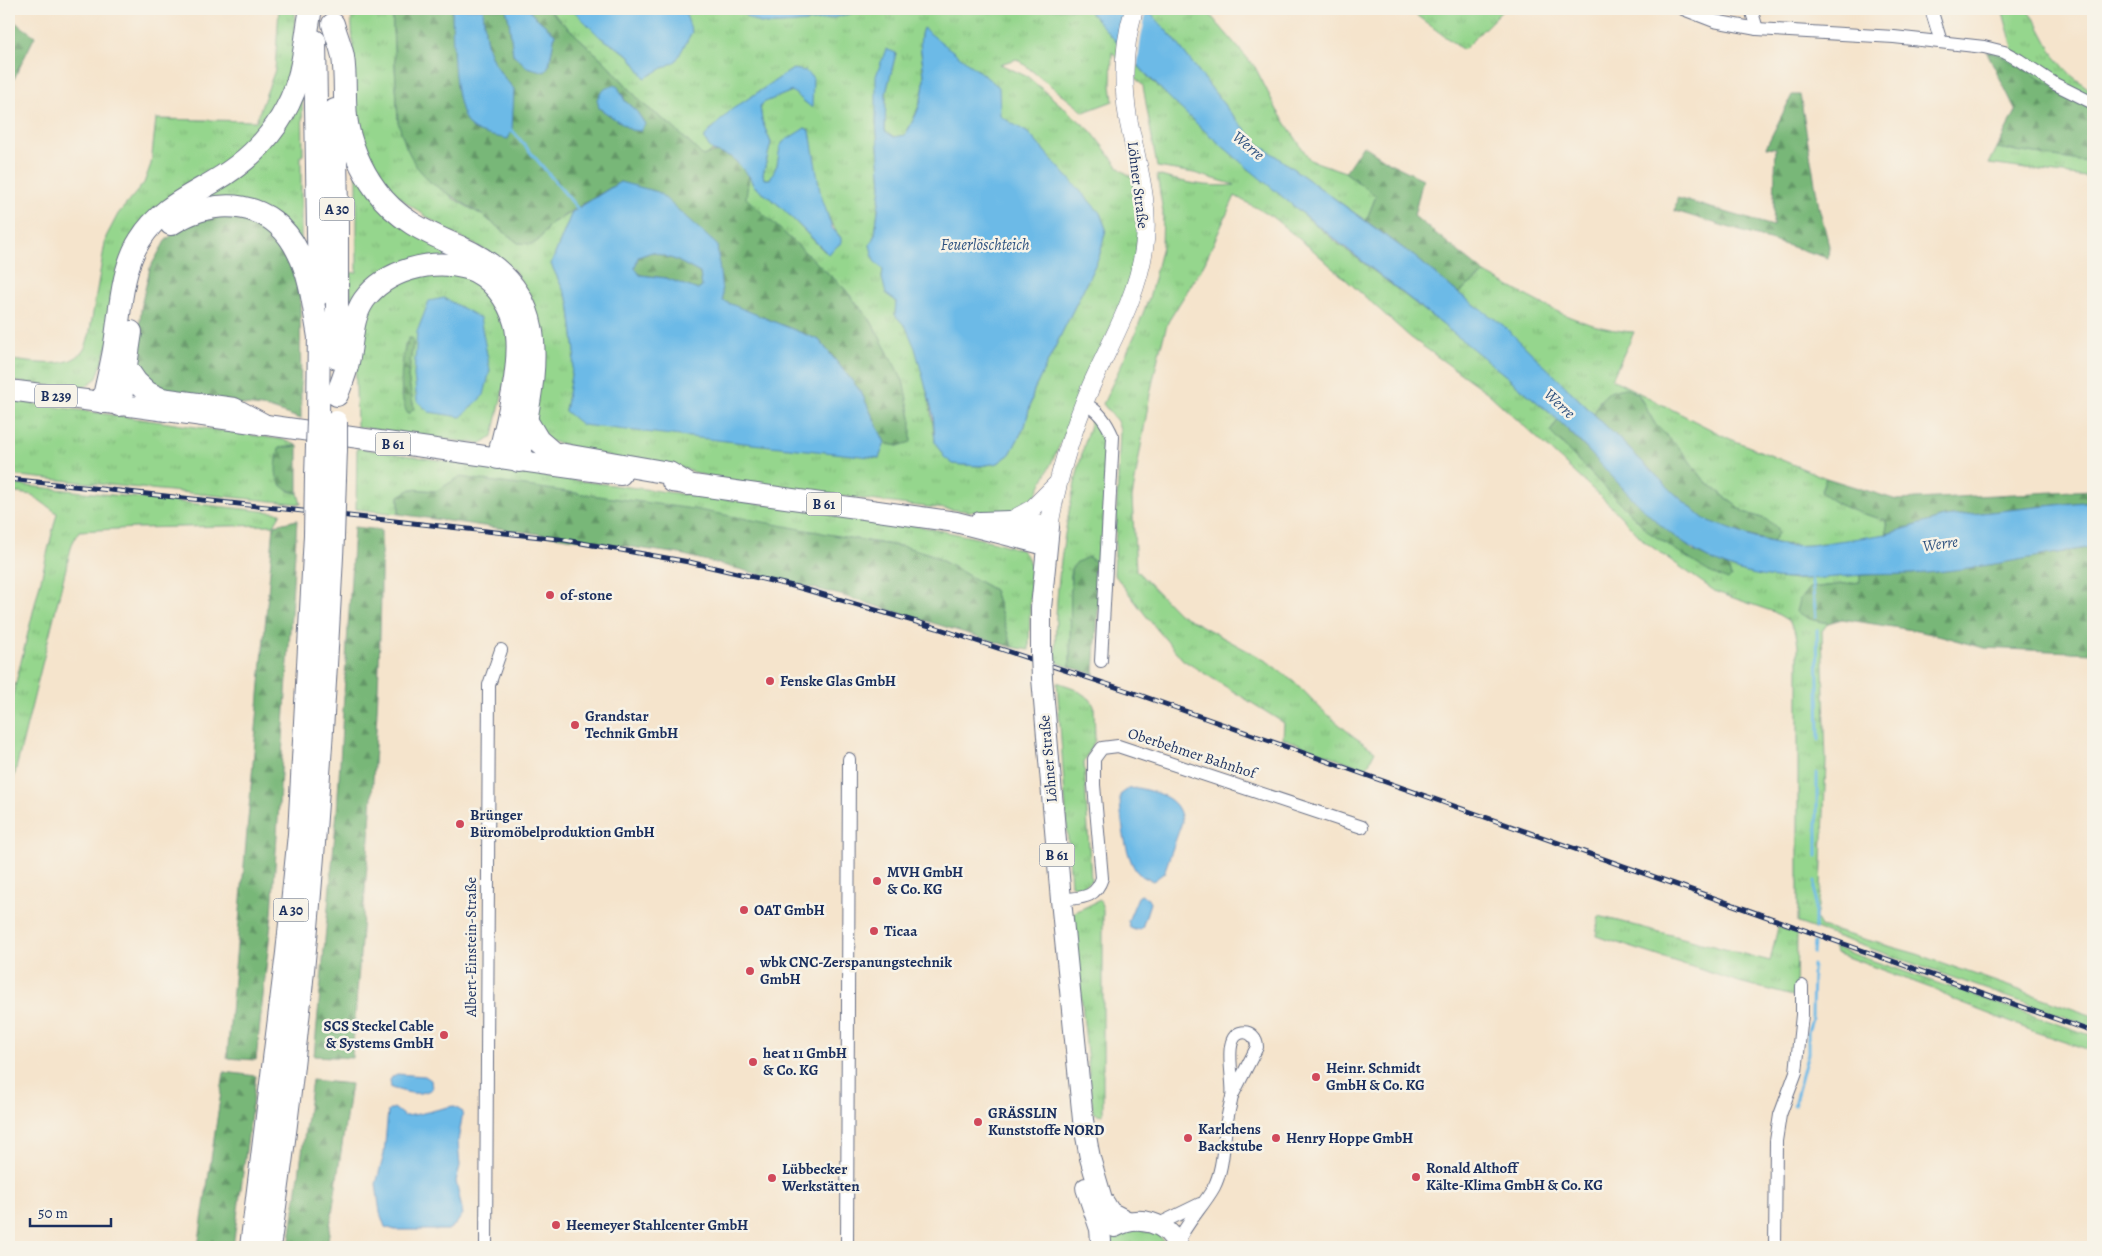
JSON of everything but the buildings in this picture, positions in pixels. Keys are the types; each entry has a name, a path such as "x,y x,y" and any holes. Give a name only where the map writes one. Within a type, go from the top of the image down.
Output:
{"highway":[{"name":"A 30","path":"269,1247 290,1090 306,940 325,703 324,536 327,421 320,342 318,166 312,9"},
{"path":"111,404 126,280 130,261 138,242 164,211 226,175 252,154 270,135 285,112 298,79 312,9"},
{"name":"A 30","path":"327,421 337,395 337,208 332,16"},
{"path":"332,16 343,56 346,119 355,152 365,174 392,210 405,220 478,256 503,273 518,290 530,316 534,341 526,420 508,460"},
{"path":"111,404 127,369 135,298 145,256 155,238 170,224 198,209 219,205 248,209 280,226 290,238 305,270 320,342"},
{"path":"337,395 348,362 354,322 364,300 382,283 408,268 440,264 468,268 491,282 507,302 516,324 517,345 510,409 508,460"},
{"path":"127,369 136,382 148,393 161,399 234,409 262,424"},
{"path":"526,420 538,440 553,453 669,472 686,484"},
{"name":"A 30","path":"251,1247 286,963 299,834 324,536"}],"main road":[{"name":"Löhner Straße","path":"1127,1221 1110,1212 1102,1199 1090,1158 1083,1120 1061,900 1042,678 1041,608 1048,536 1058,483 1084,403 1126,312 1138,280 1145,247 1143,197 1125,91 1125,60 1133,12"},
{"name":"B 239","path":"9,390 111,404"},
{"name":"B 61","path":"111,404 1048,536"},
{"path":"1010,522 1032,509 1058,483"},
{"name":"B 61","path":"956,522 1010,522 1048,536"},
{"name":"Löhner Straße","path":"1083,1120 1080,1162 1088,1196 1100,1228 1099,1244"},
{"path":"1099,1244 1112,1228 1127,1221 1137,1220 1157,1225 1165,1230 1177,1246"}],"street":[{"path":"1683,9 1714,21 1757,29 1894,37 1984,47 2004,52 2055,84 2093,103"},
{"path":"1752,9 1757,29"},
{"path":"1930,9 1940,42"},
{"path":"1084,403 1094,408 1106,421 1113,437 1101,661"},
{"name":"Albert-Einstein-Straße","path":"486,1247 488,685 501,650"},
{"name":"Oberbehmer Bahnhof","path":"1061,900 1092,895 1099,889 1102,878 1094,759 1102,748 1118,746 1362,827"},
{"path":"847,1247 849,759"},
{"path":"1775,1247 1776,1141 1780,1115 1796,1072 1802,1016 1802,986"},
{"path":"1177,1246 1184,1228 1215,1186 1223,1156 1225,1133 1233,1094"},
{"path":"1157,1225 1202,1203"}],"green space":[{"path":"279,9 295,9 295,50 287,87 272,119 246,150 151,212 97,378 86,386 75,388 9,381 9,360 59,363 76,357 83,351 89,336 106,237 118,214 144,183 151,164 156,119 256,121 275,70"},
{"path":"351,9 392,9 398,122 452,198 482,215 519,243 538,241 550,224 572,212 551,264 569,302 575,352 565,411 879,458 885,443 898,446 911,418 903,381 871,321 843,287 745,198 749,176 753,185 780,206 825,252 841,238 833,227 822,201 818,187 810,130 805,128 780,147 774,172 770,179 764,179 763,174 771,143 762,121 760,107 762,103 792,91 807,104 793,69 747,100 715,126 705,136 705,141 713,151 703,156 672,126 644,105 608,65 548,9 572,9 600,37 629,55 645,77 685,12 669,9 738,9 754,21 782,24 842,16 861,9 984,9 991,13 996,9 1087,9 1150,79 1206,132 1335,241 1479,353 1558,420 1550,432 1650,533 1731,577 1728,567 1743,572 1794,580 1860,575 1861,582 1809,588 1810,619 1828,623 1822,631 1826,761 1821,888 1816,918 1821,927 1917,954 2093,1016 2093,1027 1798,923 1798,646 1796,633 1789,621 1774,612 1716,592 1645,542 1611,506 1488,393 1410,337 1314,251 1271,216 1235,196 1204,264 1168,322 1160,349 1150,394 1132,498 1136,570 1178,613 1268,662 1299,686 1321,709 1353,736 1375,751 1366,769 1283,738 1284,723 1183,660 1114,574 1120,430 1117,421 1103,404 1134,337 1150,295 1162,246 1163,212 1157,175 1195,184 1235,185 1194,173 1157,167 1143,86 1112,52 1111,85 1113,101 1084,112 1017,59 1000,64 1028,77 1091,131 1120,169 1134,179 1139,223 1135,263 1125,294 1068,428 1036,495 1009,513 976,512 908,505 714,479 677,466 623,460 546,440 534,418 533,301 514,270 487,251 448,231 408,204 389,188 367,153 356,111","holes":["923,28 999,116 1028,133 1100,213 1106,229 1099,257 1034,390 1025,426 1010,454 998,463 980,466 963,465 935,442 929,400 916,349 906,326 895,315 896,301 882,278 883,269 870,245 875,234 881,186 876,121 896,53 886,93 885,131 894,137 905,135 909,128 916,114 923,91 924,75 920,46"]},
{"path":"392,9 452,9 456,87 514,89 493,61 485,34 483,9 506,9 513,55 549,65 555,34 532,14 529,9 548,9 608,65 644,105 672,126 703,156 718,153 729,156 734,160 749,176 746,198 843,287 871,321 903,381 911,418 911,442 898,446 885,443 861,392 819,340 722,301 717,245 620,182 550,224 538,241 532,244 518,243 482,215 431,183 416,166 406,147 398,122","holes":["622,92 625,101 637,112 645,124 626,126 599,108"]},
{"path":"1147,9 1205,9 1255,67 1277,110 1310,160 1345,172 1376,196 1366,221 1259,144 1228,110 1174,39"},
{"path":"1408,9 1504,9 1463,50"},
{"path":"2002,9 2026,9 2037,23 2055,57 2072,76 2093,92 2093,115 2092,108 1987,52 2013,48"},
{"path":"9,18 35,36 9,89"},
{"path":"1987,52 2001,56 2092,108 2093,163 1997,148 2016,111"},
{"path":"302,88 301,245 209,200 205,193"},
{"path":"1792,95 1800,95 1819,207 1829,245 1828,258 1675,211 1677,198 1773,226 1776,148 1766,147"},
{"path":"1363,145 1392,164 1423,179 1414,216 1485,273 1458,293 1415,257 1366,221 1376,196 1345,172"},
{"path":"1997,148 2093,163 2093,178 1989,164"},
{"path":"357,174 460,255 448,256 350,303 351,273 357,272"},
{"path":"238,213 268,226 288,246 300,278 301,419 269,408 175,396 158,391 135,365 142,302 150,268 165,241 185,223"},
{"path":"652,252 676,260 700,273 702,287 698,290 666,278 640,275 635,268 638,257"},
{"path":"446,269 476,280 496,298 507,323 511,353 493,436 480,444 357,427 355,348 363,316 381,291 412,272","holes":["411,338 413,344 408,377 414,409 401,397 405,344"]},
{"path":"1485,273 1538,302 1575,319 1613,330 1634,332 1612,379 1728,438 1826,478 1821,492 1828,498 1860,513 1886,520 1887,534 1815,545 1772,542 1778,533 1768,520 1744,512 1704,480 1681,450 1655,424 1638,394 1600,400 1594,414 1503,326 1458,293"},
{"path":"409,338 412,338 413,344 408,377 414,409 408,414 403,399 401,376 404,354"},
{"path":"1625,388 1638,394 1655,424 1681,450 1704,480 1744,512 1768,520 1776,527 1778,533 1772,542 1728,530 1704,519 1674,493 1594,414 1605,395"},
{"path":"9,400 286,440 298,446 279,448 288,491 298,493 301,504 9,475"},
{"path":"1092,417 1105,429 1108,447 1101,565 1071,569 1070,667 1056,662 1057,601 1064,538"},
{"path":"1558,420 1653,517 1693,551 1728,567 1731,577 1728,580 1709,572 1650,533 1550,432"},
{"path":"298,446 298,493 283,487 279,482 276,463 279,448"},
{"path":"357,448 566,479 894,521 996,542 1021,550 1028,558 1031,569 1029,650 1012,647 994,590 930,554 906,547 460,477 436,491 412,489 399,496 399,514 356,509"},
{"path":"460,477 693,509 906,547 930,554 994,590 1012,647 840,595 680,554 399,514 399,496 411,489 436,491"},
{"path":"1826,478 1897,500 2093,490 2093,501 1944,517 1887,534 1886,520 1843,506 1821,492"},
{"path":"9,484 281,513 274,525 79,531 72,544 9,797 9,711 57,513 32,495 9,492"},
{"path":"297,520 272,914 256,1060 227,1058 274,525"},
{"path":"354,527 381,530 381,596 372,794 352,1058 314,1056 337,812"},
{"path":"2093,547 2093,653 1984,648 1942,636 1906,629 1842,619 1828,623 1810,619 1796,612 1799,600 1809,588 1860,582 1860,575 1935,572"},
{"path":"1088,557 1101,565 1094,674 1070,667 1071,569 1077,562"},
{"path":"1057,682 1074,688 1090,699 1094,706 1095,740 1084,762 1091,881 1081,887 1071,885"},
{"path":"1100,900 1103,909 1103,1115 1093,1113 1073,913"},
{"path":"1599,916 1770,961 1778,927 1797,934 1796,997 1739,982 1596,936"},
{"path":"1833,947 2093,1036 2093,1051 2035,1032 1953,1000 1936,990 1836,953"},
{"path":"224,1072 256,1076 233,1247 198,1247"},
{"path":"312,1080 351,1084 327,1247 289,1247"},
{"path":"1133,1228 1158,1234 1169,1247 1104,1247 1117,1234"}],"water":[{"path":"452,9 483,9 485,34 493,61 514,89 512,130 508,139 487,135 475,130 467,123 461,110 457,93 453,55"},
{"path":"506,9 529,9 532,14 555,34 549,65 545,72 527,67 513,54"},
{"path":"572,9 669,9 685,12 692,32 676,61 645,78 629,55 600,37"},
{"path":"738,9 861,9 854,13 828,19 769,24 754,21"},
{"name":"Werre","path":"1087,9 1147,9 1174,39 1228,110 1259,144 1415,257 1458,293 1503,325 1674,493 1704,519 1754,538 1789,546 1811,545 1887,534 1944,517 2093,501 2093,547 1956,570 1801,579 1771,578 1756,575 1740,571 1711,559 1684,544 1660,524 1637,503 1572,433 1507,376 1291,204 1190,118 1159,88"},
{"name":"Feuerlöschteich","path":"923,28 999,87 1000,116 1028,133 1100,213 1106,229 1099,257 1034,390 1025,426 1010,454 998,463 980,466 953,464 944,457 935,442 933,414 915,348 906,327 895,315 896,301 886,294 882,278 883,269 874,261 870,245 875,234 881,186 876,121 876,76 886,49 896,53 886,93 885,131 894,137 905,135 916,114 923,91 924,75 920,45"},
{"path":"793,69 805,71 813,78 812,108 792,91 760,106 762,121 771,143 763,174 764,179 770,179 777,165 780,147 783,142 805,128 810,131 820,192 832,228 841,238 841,243 828,254 780,206 753,185 749,176 732,157 713,151 705,141 705,136 731,110"},
{"path":"614,85 618,87 625,101 637,112 645,124 640,131 631,130 599,108 597,99 606,88"},
{"path":"620,182 658,192 717,245 723,301 819,340 861,392 885,443 879,458 582,425 565,411 575,352 569,302 551,264 572,212","holes":["652,252 676,260 700,273 702,287 698,290 666,278 640,275 635,268 638,257"]},
{"path":"444,298 480,318 490,370 484,395 461,417 429,412 417,401 414,375 417,332 429,301"},
{"path":"1138,788 1167,798 1177,807 1182,822 1164,873 1153,881 1138,873 1133,866 1124,836 1120,795 1128,789"},
{"path":"1141,895 1148,898 1150,903 1142,928 1135,930 1130,928 1128,921 1138,897"},
{"path":"397,1074 425,1076 431,1080 432,1089 417,1093 391,1088 390,1080"},
{"path":"453,1106 463,1112 458,1141 460,1166 456,1181 463,1214 456,1224 448,1230 395,1230 385,1227 380,1213 376,1184 384,1154 388,1111 394,1108 404,1116"}],"pier":[{"path":"1124,9 1147,9 1137,69 1117,47"}],"waterway":[{"path":"512,130 578,209"},
{"path":"1811,575 1816,617"},
{"path":"1817,630 1819,740"},
{"path":"1817,773 1817,856"},
{"path":"1815,882 1815,928"},
{"path":"1813,953 1814,943"},
{"path":"1794,1105 1808,1053 1808,1032 1812,1019 1813,965"}],"railway":[{"path":"9,479 559,539 689,562 797,587 937,628 1134,693 2093,1032"}],"place":[{"name":"of-stone","path":"550,595"},
{"name":"Fenske Glas GmbH","path":"770,681"},
{"name":"Grandstar Technik GmbH","path":"575,725"},
{"name":"Brünger Büromöbelproduktion GmbH","path":"460,824"},
{"name":"MVH GmbH & Co. KG","path":"877,881"},
{"name":"OAT GmbH","path":"744,910"},
{"name":"Ticaa","path":"874,931"},
{"name":"wbk CNC-Zerspanungstechnik GmbH","path":"750,971"},
{"name":"SCS Steckel Cable & Systems GmbH","path":"444,1035"},
{"name":"heat 11 GmbH & Co. KG","path":"753,1062"},
{"name":"Heinr. Schmidt GmbH & Co. KG","path":"1316,1077"},
{"name":"GRÄSSLIN Kunststoffe NORD","path":"978,1122"},
{"name":"Karlchens Backstube","path":"1188,1138"},
{"name":"Henry Hoppe GmbH","path":"1276,1138"},
{"name":"Ronald Althoff Kälte-Klima GmbH & Co. KG","path":"1416,1177"},
{"name":"Lübbecker Werkstätten","path":"772,1178"},
{"name":"Heemeyer Stahlcenter GmbH","path":"556,1225"}]}
